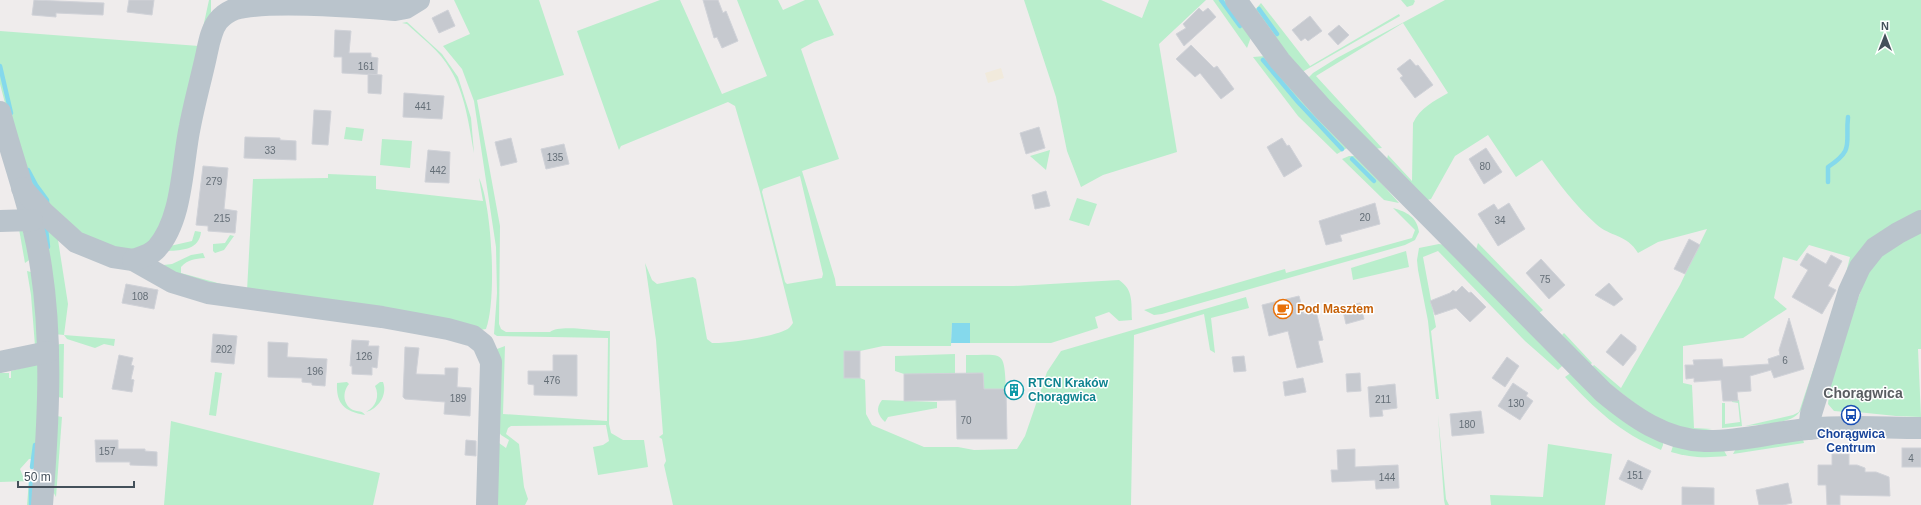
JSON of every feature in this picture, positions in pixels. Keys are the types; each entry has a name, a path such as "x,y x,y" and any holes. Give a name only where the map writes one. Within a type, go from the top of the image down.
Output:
{"street":[{"path":"133,260 146,256 156,249 165,238 170,226 178,201 190,127 202,72 210,40 218,22 235,9 264,2 320,4 395,10 406,8 420,0"},
{"path":"1236,0 1280,61 1322,109 1603,392 1627,412 1646,424 1669,434 1686,439 1706,441 1809,429 1921,428"},
{"path":"0,112 32,220 46,304 48,407 42,505"},
{"path":"22,188 44,213 76,242 113,257 133,260 172,282 208,293 382,317 473,336 482,344 491,362 487,505"},
{"path":"0,221 32,220"},
{"path":"1809,429 1811,414 1849,291 1860,267 1876,248 1898,233 1921,221"},
{"path":"0,362 48,352"}],"green space":[{"path":"209,0 211,0 211,12 171,210 143,252 102,250 36,194 11,126 0,84 0,31 199,46"},
{"path":"454,0 539,0 564,75 477,100 500,226 499,324 501,329 506,332 550,332 561,328 610,331 609,424 611,433 623,440 644,440 648,467 598,475 593,447 603,445 609,441 606,425 511,426 508,428 506,434 519,444 524,487 528,499 525,505 493,505 499,443 506,448 509,440 501,435 497,429 495,353 497,349 505,346 503,414 607,421 608,338 497,336 494,334 497,293 496,247 474,101 462,69 443,46 470,34"},
{"path":"660,0 680,0 722,94 767,76 737,0 778,0 783,10 805,0 818,0 834,35 814,42 801,49 839,159 802,171 836,286 1014,286 1119,280 1124,284 1131,297 1132,320 1119,321 1109,312 1095,317 1098,328 1051,343 970,343 970,323 952,323 951,346 883,346 860,351 844,351 844,378 860,378 865,380 866,414 872,425 924,447 958,447 974,450 1017,449 1025,436 1047,372 1061,351 1246,297 1249,308 1211,318 1215,353 1210,350 1204,314 1134,335 1131,505 673,505 664,465 666,461 662,439 659,437 663,434 656,340 645,263 652,280 657,284 693,277 696,279 707,339 712,343 740,341 764,337 784,331 793,323 759,188 735,106 728,102 621,146 619,150 577,31","holes":["800,176 823,274 822,278 787,284 785,282 762,192 763,189"]},
{"path":"1024,0 1101,0 1142,18 1149,0 1206,0 1159,44 1177,152 1103,175 1081,187 1067,151 1056,97"},
{"path":"1213,0 1228,0 1251,37 1247,48"},
{"path":"1401,0 1415,1 1413,5 1407,7"},
{"path":"1445,0 1921,0 1921,215 1845,277 1850,257 1809,245 1797,261 1783,257 1774,298 1787,309 1743,338 1683,346 1683,383 1692,385 1694,428 1712,429 1694,432 1658,421 1590,369 1594,365 1621,388 1680,285 1707,229 1658,242 1638,253 1629,242 1596,224 1567,194 1542,160 1516,177 1488,135 1455,156 1431,199 1424,201 1386,163 1388,155 1412,181 1413,123 1423,109 1448,93 1403,23 1316,76 1382,148 1373,149 1307,79 1313,73 1337,58"},
{"path":"1261,3 1310,66 1399,14 1400,16 1304,71 1301,71 1254,11"},
{"path":"407,22 442,54 458,77 471,118 474,153 466,110 455,78 446,62 436,51 407,24 402,23"},
{"path":"1265,56 1347,148 1337,154 1298,116 1253,57"},
{"path":"346,127 364,129 362,141 344,139"},
{"path":"382,139 412,141 410,168 380,165"},
{"path":"1050,150 1046,170 1030,156"},
{"path":"1349,156 1357,156 1399,203 1384,200 1342,159"},
{"path":"328,174 376,176 376,189 483,201 479,178 487,209 492,253 491,297 486,329 480,330 247,295 155,266 172,264 191,255 203,253 205,258 187,262 181,267 181,273 247,291 253,179 328,178"},
{"path":"1077,198 1097,204 1089,226 1069,220"},
{"path":"1393,208 1407,213 1414,219 1419,232 1415,240 1405,245 1162,314 1154,315 1144,310 1285,269 1286,273 1412,238 1415,230"},
{"path":"41,222 58,240 68,304 64,335 54,334"},
{"path":"21,226 32,258 25,263 19,229"},
{"path":"1921,228 1921,349 1918,349 1921,417 1857,412 1857,408 1847,408 1846,412 1834,411 1828,404 1832,371 1872,260"},
{"path":"195,231 201,232 200,238 193,246 168,251 170,246 192,241"},
{"path":"230,235 234,236 224,250 215,253 213,251 213,244 225,243"},
{"path":"1478,243 1543,310 1539,313 1475,253"},
{"path":"1439,244 1445,245 1563,365 1558,370 1525,341 1438,251 1423,257 1436,327 1431,331 1439,399 1436,399 1428,321 1417,260 1419,248"},
{"path":"1406,251 1409,267 1353,280 1351,268"},
{"path":"27,271 35,273 41,342 35,346 31,295"},
{"path":"1564,333 1592,363 1588,367 1562,335"},
{"path":"64,335 115,339 114,346 104,344 95,348 67,339"},
{"path":"64,344 63,398 53,396 53,347"},
{"path":"955,354 955,374 904,374 895,371 895,356"},
{"path":"966,355 995,355 1000,357 1004,367 1006,389 984,389 983,373 966,373"},
{"path":"1816,361 1807,395 1804,406 1799,412"},
{"path":"41,363 39,458 29,459 20,469 24,479 36,479 35,505 27,505 29,481 0,482 0,373 9,373 9,378 11,378 11,371"},
{"path":"215,372 222,373 216,416 209,415"},
{"path":"1572,372 1663,440 1661,450 1620,428 1598,410 1565,377"},
{"path":"347,382 349,384 345,391 345,402 353,410 364,413 365,415 347,409 340,402 337,391 337,383"},
{"path":"380,382 383,382 384,387 381,401 374,408 366,412 375,404 377,394 375,386"},
{"path":"882,400 937,402 937,408 888,417 885,422 878,412"},
{"path":"1739,400 1742,426 1722,428 1722,403 1725,403 1725,424 1740,422 1738,403 1732,402"},
{"path":"1799,412 1791,419 1745,426 1793,415"},
{"path":"1438,415 1446,499 1449,505 1445,505 1444,500"},
{"path":"57,416 62,417 56,497 50,486"},
{"path":"171,421 380,473 373,505 164,505"},
{"path":"1802,436 1804,443 1733,454 1737,447"},
{"path":"1548,444 1612,454 1605,505 1491,505 1490,495 1543,497"},
{"path":"1673,446 1722,447 1727,456 1705,457 1686,455 1671,452"}],"sand":[{"path":"1001,68 1004,78 988,83 985,73"}],"water":[{"path":"952,323 970,323 970,343 951,343"}],"building":[{"path":"34,0 104,3 103,15 56,13 56,17 32,15"},
{"path":"129,0 154,0 152,15 127,12"},
{"path":"703,0 718,0 723,13 726,11 738,41 722,48 717,37 714,38"},
{"path":"1199,8 1203,12 1208,8 1216,17 1184,46 1176,34 1186,28 1183,24"},
{"path":"448,10 455,26 439,33 432,18"},
{"path":"1310,16 1322,31 1308,41 1305,38 1301,41 1292,30"},
{"path":"1339,25 1349,35 1338,45 1328,34"},
{"path":"335,30 351,31 349,53 371,53 371,57 378,58 377,75 342,73 342,57 334,57"},
{"path":"1191,45 1214,68 1217,66 1234,89 1221,99 1200,73 1195,77 1176,59"},
{"path":"1410,59 1416,66 1418,65 1433,85 1415,98 1400,78 1403,76 1397,69"},
{"path":"368,74 382,75 381,94 368,93"},
{"path":"404,93 444,96 442,119 403,117"},
{"path":"314,110 331,111 328,145 312,144"},
{"path":"1039,127 1045,148 1026,154 1020,133"},
{"path":"245,137 280,138 280,140 296,141 296,160 244,158"},
{"path":"511,138 517,162 501,166 495,142"},
{"path":"1282,138 1287,146 1289,145 1302,166 1284,177 1267,147"},
{"path":"564,144 569,164 546,169 541,149"},
{"path":"1486,148 1502,172 1484,184 1469,159"},
{"path":"428,150 450,152 449,183 425,182"},
{"path":"203,166 228,168 224,209 237,211 235,233 208,231 208,226 196,225"},
{"path":"1046,191 1050,206 1035,209 1032,195"},
{"path":"1375,203 1380,224 1340,235 1342,241 1326,245 1319,221"},
{"path":"1509,203 1525,229 1498,246 1478,214 1494,204 1498,210"},
{"path":"1689,239 1700,245 1685,274 1674,269"},
{"path":"1807,253 1826,264 1831,255 1842,261 1828,286 1836,290 1822,314 1792,297 1808,270 1800,265"},
{"path":"1541,259 1565,285 1549,299 1526,273"},
{"path":"1609,283 1623,299 1614,306 1595,295"},
{"path":"126,284 158,290 154,309 122,303"},
{"path":"1462,286 1469,293 1471,292 1486,307 1470,322 1456,308 1435,315 1430,301 1450,293 1453,290 1456,292"},
{"path":"1299,296 1304,314 1316,311 1323,340 1318,341 1323,362 1297,368 1288,331 1269,336 1262,305"},
{"path":"1360,303 1364,319 1346,324 1342,307"},
{"path":"1789,318 1804,369 1774,378 1771,370 1750,376 1751,391 1737,392 1738,401 1723,401 1721,380 1694,382 1694,378 1686,379 1685,365 1694,365 1693,360 1722,359 1723,367 1769,364 1768,359 1780,355 1779,350"},
{"path":"213,334 237,336 234,364 211,362"},
{"path":"1621,334 1636,346 1636,350 1623,366 1606,352"},
{"path":"352,340 369,341 368,346 379,346 377,368 372,367 372,375 352,374 352,366 350,366"},
{"path":"268,342 288,343 287,357 327,359 325,386 312,385 312,383 302,382 302,378 268,377"},
{"path":"405,347 419,348 416,374 445,375 445,368 458,368 457,387 471,388 470,416 444,414 445,402 405,399 403,397"},
{"path":"844,351 860,351 860,378 844,378"},
{"path":"119,355 133,358 131,365 134,366 131,379 134,380 132,392 112,389"},
{"path":"553,355 577,355 577,396 534,395 534,385 528,384 528,371 553,371"},
{"path":"1244,356 1246,371 1234,372 1232,357"},
{"path":"1507,357 1519,366 1505,387 1492,378"},
{"path":"983,373 984,389 1006,389 1007,439 957,439 956,400 904,401 904,374"},
{"path":"1360,373 1361,391 1347,392 1346,374"},
{"path":"1303,378 1306,392 1285,396 1283,382"},
{"path":"1513,383 1528,393 1526,396 1533,401 1520,420 1498,406"},
{"path":"1395,384 1397,408 1382,410 1383,416 1370,417 1368,387"},
{"path":"1481,411 1484,433 1452,436 1450,414"},
{"path":"95,440 118,440 118,449 145,449 145,451 157,452 157,466 130,465 130,462 96,462"},
{"path":"466,440 476,441 476,456 465,455"},
{"path":"1902,448 1921,448 1921,467 1902,467"},
{"path":"1355,449 1355,467 1398,465 1399,488 1376,489 1375,480 1332,482 1331,470 1338,470 1337,450"},
{"path":"1832,454 1849,454 1849,465 1857,465 1865,468 1865,472 1876,472 1889,477 1890,496 1840,495 1840,505 1827,505 1826,485 1818,485 1818,465 1832,465"},
{"path":"1628,460 1651,471 1642,490 1619,479"},
{"path":"1788,483 1792,503 1783,505 1759,505 1756,490"},
{"path":"1682,487 1714,488 1714,505 1682,505"}],"waterway":[{"path":"1221,0 1240,26"},
{"path":"1259,9 1277,34"},
{"path":"1263,60 1298,102 1342,149"},
{"path":"0,66 11,113"},
{"path":"1828,182 1828,167 1842,155 1847,145 1848,117"},
{"path":"1352,159 1374,181"},
{"path":"28,170 36,185 47,200 47,203"},
{"path":"46,229 48,247"},
{"path":"32,467 35,445"},
{"path":"31,481 31,504"}],"place":[{"name":"Pod Masztem","path":"1283,309"},
{"name":"RTCN Kraków Chorągwica","path":"1014,390"},
{"name":"Chorągwica Centrum","path":"1851,415"}],"district":[{"name":"Chorągwica","path":"1863,393"}]}
